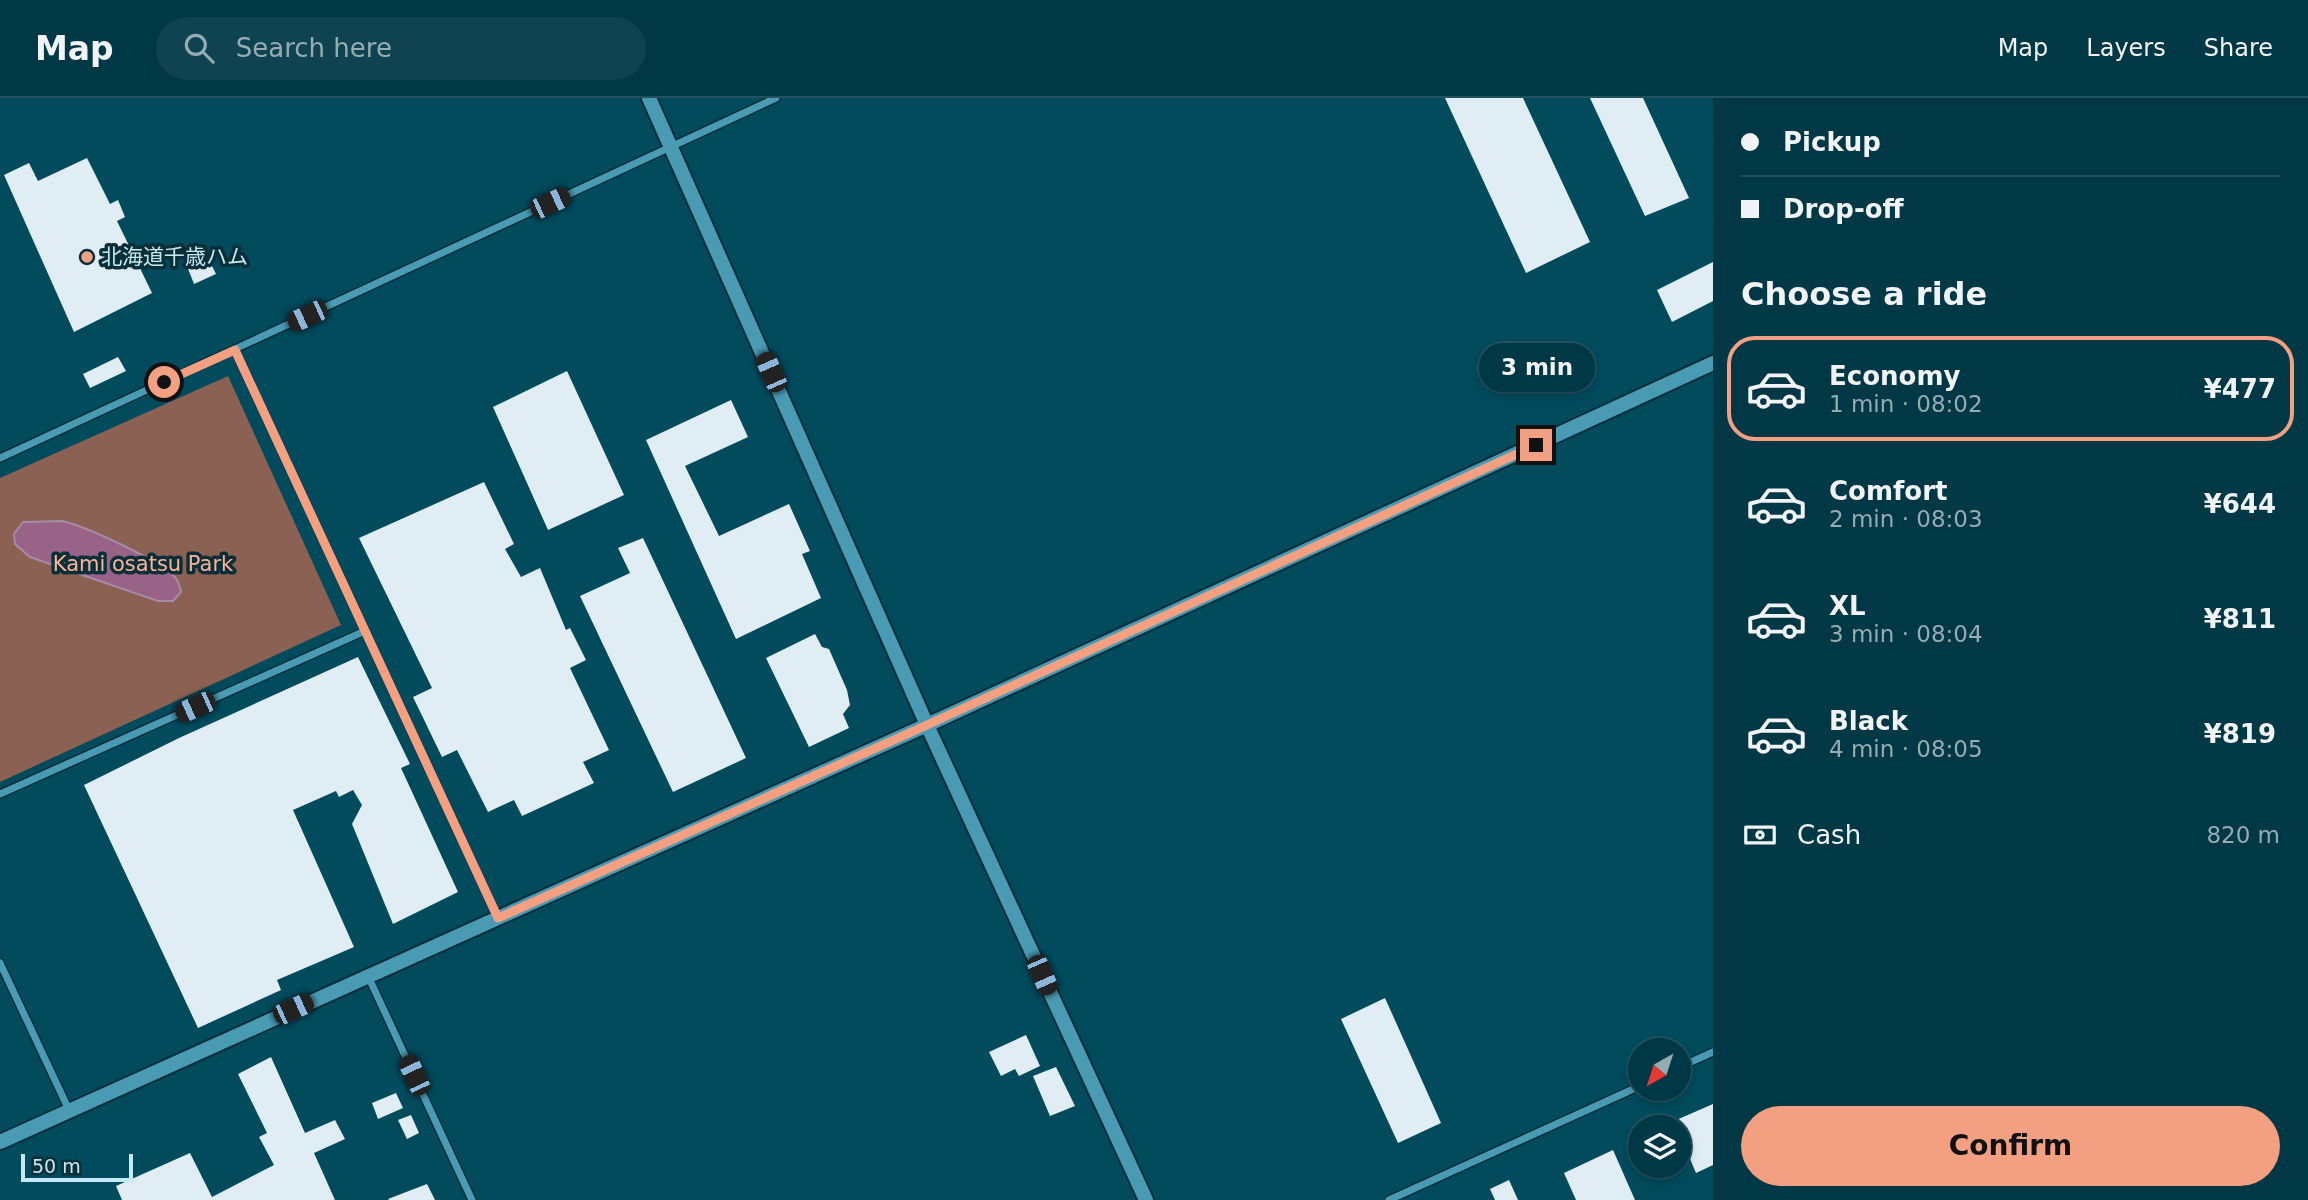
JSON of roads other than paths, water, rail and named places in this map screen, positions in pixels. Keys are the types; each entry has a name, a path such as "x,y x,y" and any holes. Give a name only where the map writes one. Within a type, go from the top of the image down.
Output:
{"street":[{"path":"649,98 927,725 1146,1200"},
{"path":"0,458 776,98"},
{"path":"235,350 498,918"},
{"path":"0,1142 927,725 1713,363"},
{"path":"0,794 365,631"},
{"path":"0,962 69,1110"},
{"path":"368,975 471,1200"},
{"path":"1691,1062 1713,1052"},
{"path":"1389,1200 1628,1091"}],"place":[{"name":"北海道千歳ハム","path":"87,257"}],"park label":[{"name":"Kami osatsu Park","path":"143,564"}]}
